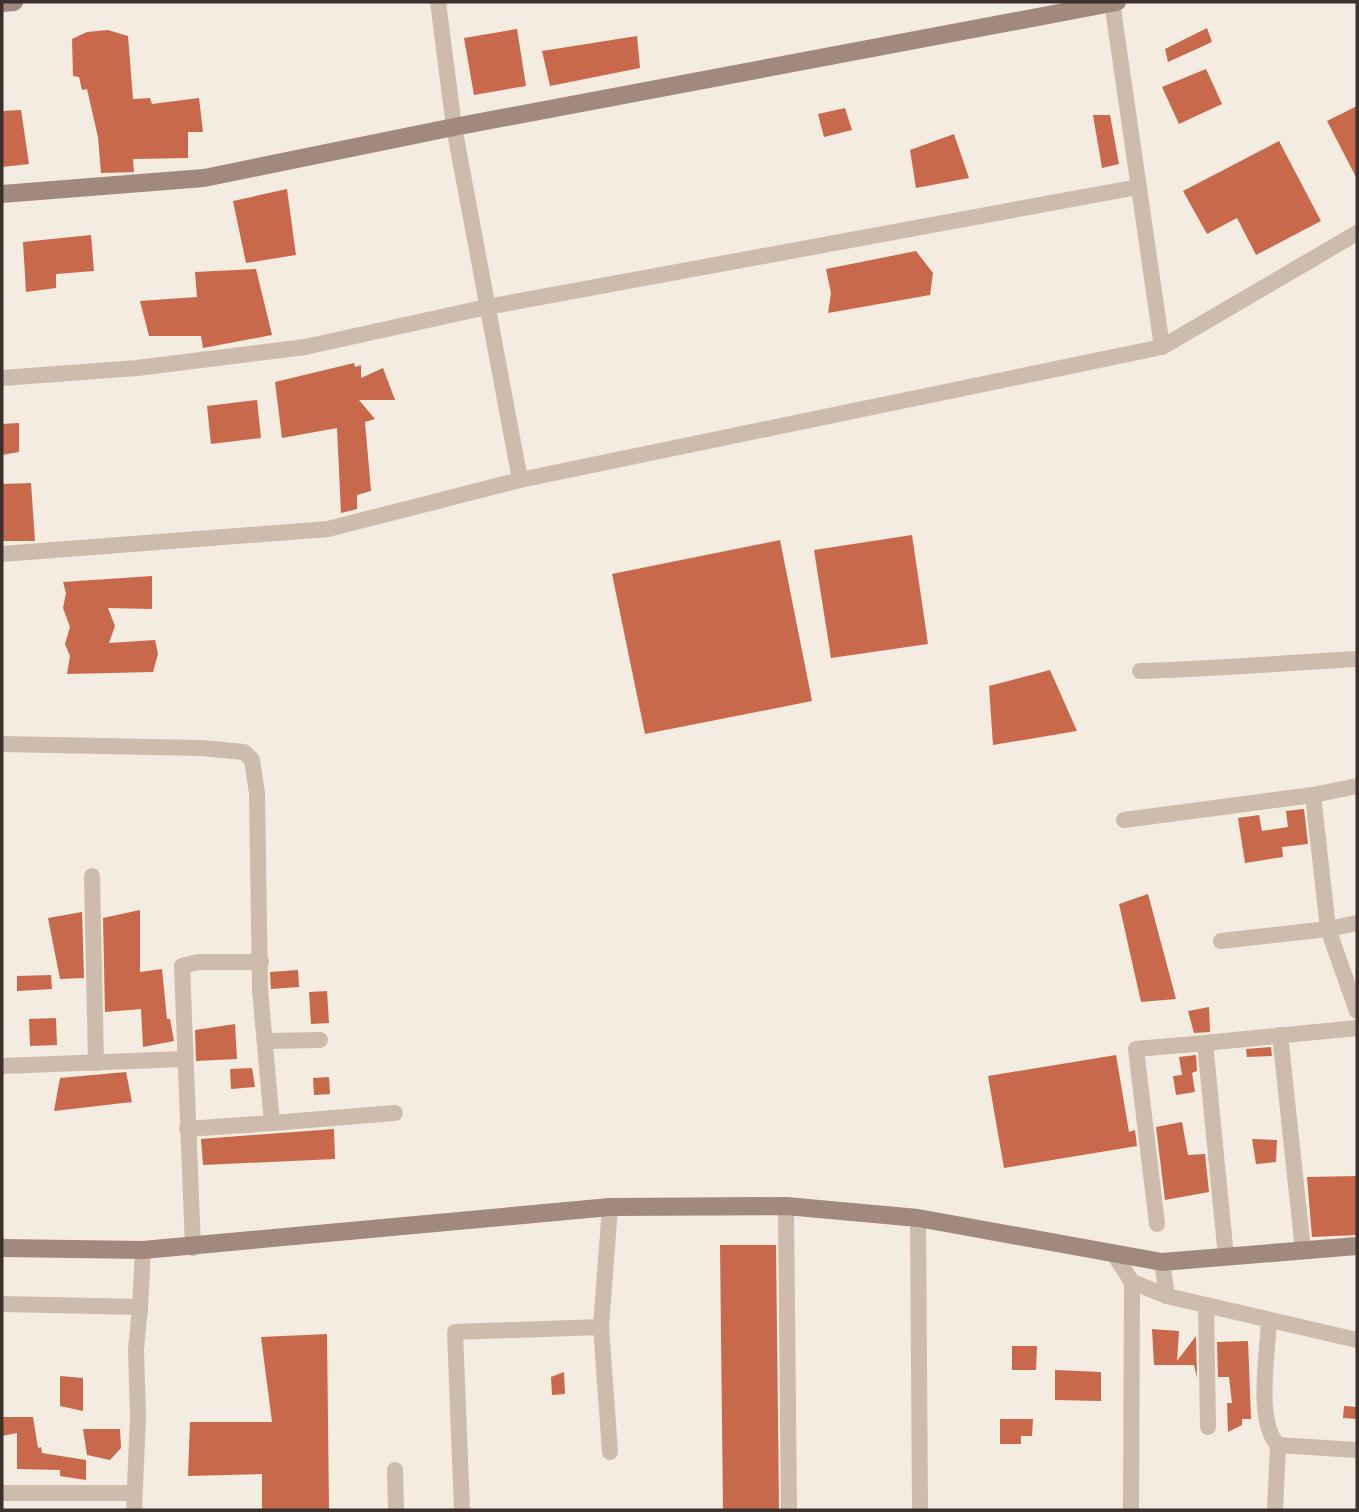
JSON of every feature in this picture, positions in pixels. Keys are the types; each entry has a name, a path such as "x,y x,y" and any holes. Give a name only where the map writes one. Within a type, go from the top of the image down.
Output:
{"street":[{"path":"2,3 14,2"},
{"path":"438,2 454,127 520,480"},
{"path":"2,194 204,178 454,127 1114,3 1162,347"},
{"path":"2,378 137,368 305,347 487,307 1138,187"},
{"path":"2,554 328,529 520,480 1162,347 1357,233"},
{"path":"1140,671 1215,670 1261,664 1357,659"},
{"path":"2,744 201,748 244,752 252,760 257,793 261,962 272,1123"},
{"path":"1124,820 1313,795 1357,786"},
{"path":"1313,795 1328,929 1357,1011"},
{"path":"92,876 96,1063"},
{"path":"1221,941 1328,929 1357,923"},
{"path":"193,1248 182,967 198,962 261,962"},
{"path":"1157,1224 1136,1049 1357,1028"},
{"path":"1280,1035 1303,1250"},
{"path":"266,1041 320,1040"},
{"path":"1205,1043 1226,1257"},
{"path":"2,1066 184,1059"},
{"path":"187,1129 396,1113"},
{"path":"2,1248 193,1248 610,1207 786,1206 918,1218 1162,1262 1357,1246"},
{"path":"786,1206 789,1510"},
{"path":"610,1207 601,1327 610,1452"},
{"path":"918,1218 920,1510"},
{"path":"134,1510 138,1417 136,1350 143,1250"},
{"path":"1113,1253 1132,1282 1130,1510"},
{"path":"1162,1262 1167,1296"},
{"path":"1132,1282 1167,1296 1357,1340"},
{"path":"2,1304 140,1307"},
{"path":"1206,1305 1208,1427"},
{"path":"1269,1320 1265,1417 1269,1436 1278,1445 1357,1450"},
{"path":"462,1510 456,1332 601,1327"},
{"path":"1275,1510 1278,1445"},
{"path":"395,1470 396,1510"},
{"path":"2,1493 134,1493"}],"building":[{"path":"1207,28 1212,42 1168,62 1165,49"},
{"path":"517,29 526,86 474,95 464,38"},
{"path":"108,30 128,36 133,99 150,98 152,104 199,98 203,132 188,132 188,158 133,159 134,172 101,173 98,137 87,89 82,90 79,77 73,76 72,39 87,32"},
{"path":"637,36 640,68 550,86 542,51"},
{"path":"1206,69 1222,104 1179,124 1162,87"},
{"path":"1357,106 1357,179 1327,121"},
{"path":"845,108 852,130 824,137 818,114"},
{"path":"21,110 29,164 2,167 2,111"},
{"path":"1093,115 1110,115 1119,164 1102,168"},
{"path":"954,134 969,178 916,188 910,150"},
{"path":"1279,141 1321,221 1256,255 1237,218 1207,234 1183,191"},
{"path":"287,189 296,255 246,263 233,201"},
{"path":"91,235 94,271 56,274 56,288 26,292 23,242"},
{"path":"916,251 933,273 930,295 828,313 831,293 826,269"},
{"path":"256,269 272,335 203,348 201,336 149,336 140,301 197,297 195,272"},
{"path":"354,363 355,367 361,365 361,378 383,368 395,400 359,400 375,419 365,422 371,491 357,495 357,509 341,513 337,428 282,438 275,382"},
{"path":"257,400 261,438 211,444 207,406"},
{"path":"19,423 19,452 2,455 2,424"},
{"path":"31,483 35,541 2,541 2,484"},
{"path":"912,535 928,644 831,658 814,550"},
{"path":"780,540 812,701 645,734 612,574"},
{"path":"152,576 152,609 108,608 115,626 109,643 155,640 158,654 153,672 67,674 70,656 65,644 70,627 63,608 66,593 63,582"},
{"path":"1050,670 1077,731 993,745 989,686"},
{"path":"1304,809 1308,844 1282,847 1283,857 1245,863 1238,818 1259,815 1262,831 1288,827 1286,811"},
{"path":"1148,894 1176,999 1141,1002 1119,904"},
{"path":"140,910 140,972 162,969 167,1019 170,1019 174,1041 143,1047 141,1009 105,1012 103,918"},
{"path":"82,912 84,978 60,979 48,918"},
{"path":"298,970 299,987 271,989 270,972"},
{"path":"51,975 52,989 17,991 17,976"},
{"path":"327,991 329,1023 311,1024 309,992"},
{"path":"1209,1007 1210,1032 1194,1033 1188,1011"},
{"path":"56,1018 57,1045 30,1046 29,1019"},
{"path":"235,1024 237,1059 196,1061 195,1030"},
{"path":"1271,1047 1272,1056 1247,1057 1246,1049"},
{"path":"1116,1055 1129,1132 1135,1130 1137,1146 1004,1168 988,1076"},
{"path":"1196,1055 1197,1071 1192,1073 1195,1092 1176,1095 1173,1076 1182,1075 1179,1057"},
{"path":"252,1068 255,1087 231,1089 230,1069"},
{"path":"126,1072 132,1102 54,1111 60,1078"},
{"path":"329,1077 330,1094 314,1095 313,1078"},
{"path":"1182,1122 1188,1155 1205,1154 1209,1192 1165,1200 1156,1127"},
{"path":"334,1129 335,1159 203,1165 201,1139"},
{"path":"1252,1139 1277,1140 1276,1162 1256,1164"},
{"path":"1357,1176 1357,1235 1312,1237 1307,1177"},
{"path":"720,1245 776,1245 779,1510 723,1510"},
{"path":"1152,1329 1179,1331 1177,1361 1196,1336 1197,1378 1194,1365 1154,1365"},
{"path":"327,1334 329,1510 262,1510 262,1474 188,1476 190,1422 272,1422 261,1337"},
{"path":"1248,1341 1251,1419 1242,1419 1242,1425 1228,1432 1227,1403 1232,1403 1229,1377 1218,1377 1217,1342"},
{"path":"1012,1346 1037,1346 1036,1370 1012,1370"},
{"path":"1055,1370 1101,1372 1101,1401 1055,1400"},
{"path":"564,1372 565,1394 552,1395 551,1377"},
{"path":"60,1376 83,1378 83,1411 60,1406"},
{"path":"1344,1406 1357,1407 1357,1419 1343,1418"},
{"path":"2,1417 33,1417 38,1448 41,1447 42,1453 86,1460 86,1480 60,1476 60,1470 17,1469 17,1433 2,1436"},
{"path":"1000,1419 1033,1419 1032,1436 1021,1436 1021,1444 1000,1444"},
{"path":"83,1429 120,1429 121,1448 110,1460 87,1455"}]}
